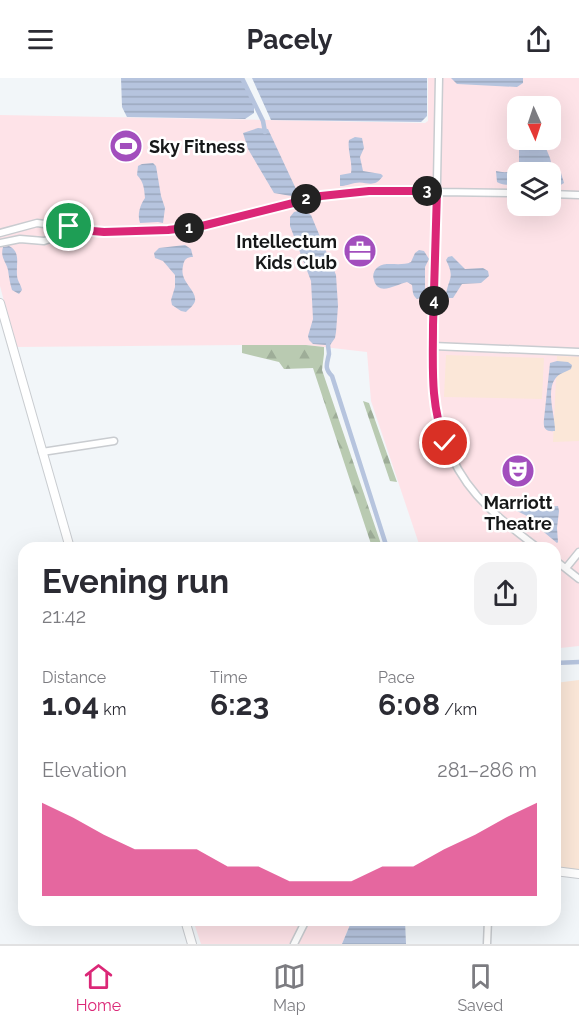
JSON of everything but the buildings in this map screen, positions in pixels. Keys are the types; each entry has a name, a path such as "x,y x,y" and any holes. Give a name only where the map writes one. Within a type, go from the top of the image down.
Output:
{"main road":[{"path":"0,303 3,324 68,542"},
{"path":"561,872 579,874"},
{"path":"187,926 192,944"}],"street":[{"path":"439,78 433,346 434,401 441,432 453,460 468,485 499,518 530,542"},
{"path":"0,232 37,224 69,226 81,230 104,232 184,229 321,196 369,191 507,193"},
{"path":"561,194 579,195"},
{"path":"0,243 20,238 44,241 81,230"},
{"path":"433,346 579,352"},
{"path":"42,453 114,441"},
{"path":"566,568 579,552"},
{"path":"561,564 579,579"},
{"path":"294,944 303,926"},
{"path":"486,944 488,926"}],"shaded area":[{"path":"428,78 579,78 579,646 561,648 561,542 418,542 371,401 367,352 306,345 16,347 0,286 0,115 425,123 428,121"},
{"path":"446,355 544,358 542,399 444,397"},
{"path":"557,356 579,357 579,441 553,442"},
{"path":"579,680 579,870 561,868 561,682"},
{"path":"195,926 350,926 342,944 201,944"}],"green space":[{"path":"242,345 324,347 322,370 380,542 370,542 313,368 284,369 279,362 242,353"},
{"path":"363,401 369,403 397,482 390,481"}],"water":[{"path":"121,78 242,78 254,104 254,113 245,119 127,117 122,107"},
{"path":"252,78 427,78 427,116 421,122 271,120"},
{"path":"451,78 523,78 523,83 517,87 457,84"},
{"path":"258,128 268,129 296,189 296,194 291,196 274,193 248,149 243,133"},
{"path":"355,137 362,138 364,148 360,157 363,171 383,176 373,184 359,182 340,186 340,175 351,173 349,140"},
{"path":"519,150 547,150 551,162 519,162"},
{"path":"153,163 156,166 165,208 163,223 140,223 139,210 145,198 142,183 137,175 138,166"},
{"path":"496,171 507,172 507,185 497,182"},
{"path":"302,210 311,215 336,275 338,306 336,332 328,348 326,345 313,344 308,336 313,319 311,281 290,226 290,217 294,212"},
{"path":"185,245 191,249 193,257 185,260 182,272 195,297 193,305 186,312 172,305 175,275 163,261 155,258 154,253 159,248"},
{"path":"9,246 17,255 17,277 22,290 19,294 12,290 3,257 3,247"},
{"path":"419,250 424,251 429,259 425,267 423,297 417,299 412,285 407,282 384,289 376,285 373,274 378,267 385,264 411,262"},
{"path":"452,256 465,269 483,268 488,271 489,276 481,283 462,284 453,298 449,298 446,294 451,274 446,260"},
{"path":"568,362 572,365 571,369 558,375 552,384 551,397 555,431 549,431 545,429 544,419 550,363"},
{"path":"558,506 558,542 539,528 531,518 513,509"},
{"path":"350,926 405,926 406,944 342,944"}],"waterway":[{"path":"242,78 263,121 265,132"},
{"path":"328,344 327,368 332,376 385,542"},
{"path":"561,663 579,662"}],"place":[{"name":"Sky Fitness","path":"126,146"},
{"name":"Intellectum Kids Club","path":"360,251"},
{"name":"Marriott Theatre","path":"518,471"}],"route":[{"path":"69,226 81,230 104,232 184,229 321,196 387,190 437,191 433,388 437,416 445,443"}]}
